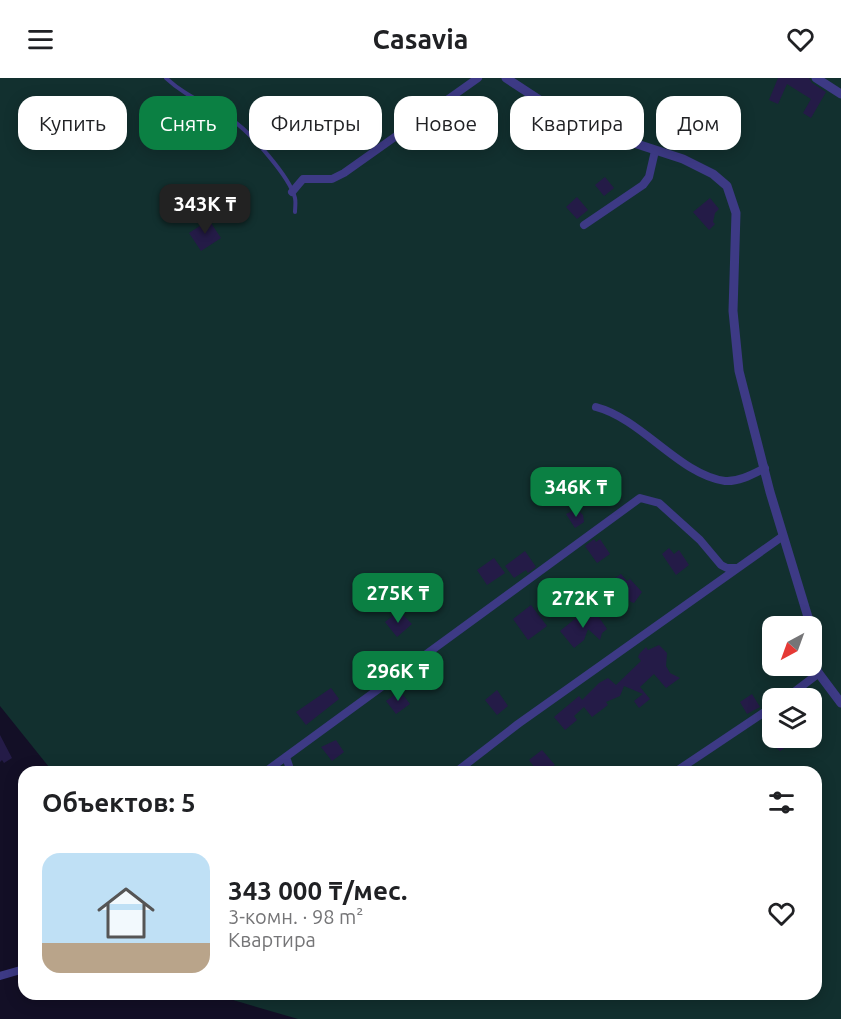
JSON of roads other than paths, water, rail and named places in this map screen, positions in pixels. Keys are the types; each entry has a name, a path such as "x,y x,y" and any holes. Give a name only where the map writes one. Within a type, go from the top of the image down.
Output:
{"street":[{"path":"292,192 303,179 332,178 369,157 395,135 478,78"},
{"path":"506,78 567,118 594,130 703,168 722,181 730,193 736,213 733,310 735,346 783,536 808,616"},
{"path":"816,78 841,94"},
{"path":"584,225 643,185 649,177 655,150"},
{"path":"596,407 624,418 708,475 725,481 740,480 765,468"},
{"path":"273,766 640,498 660,503 700,540 721,565 736,568"},
{"path":"464,766 518,724 783,536"},
{"path":"800,688 816,676"},
{"path":"821,676 841,703"},
{"path":"684,766 762,714"},
{"path":"286,757 289,766"},
{"path":"0,976 18,971"}],"lane":[{"path":"166,78 180,92 239,126 273,164 292,192 295,212"}]}
